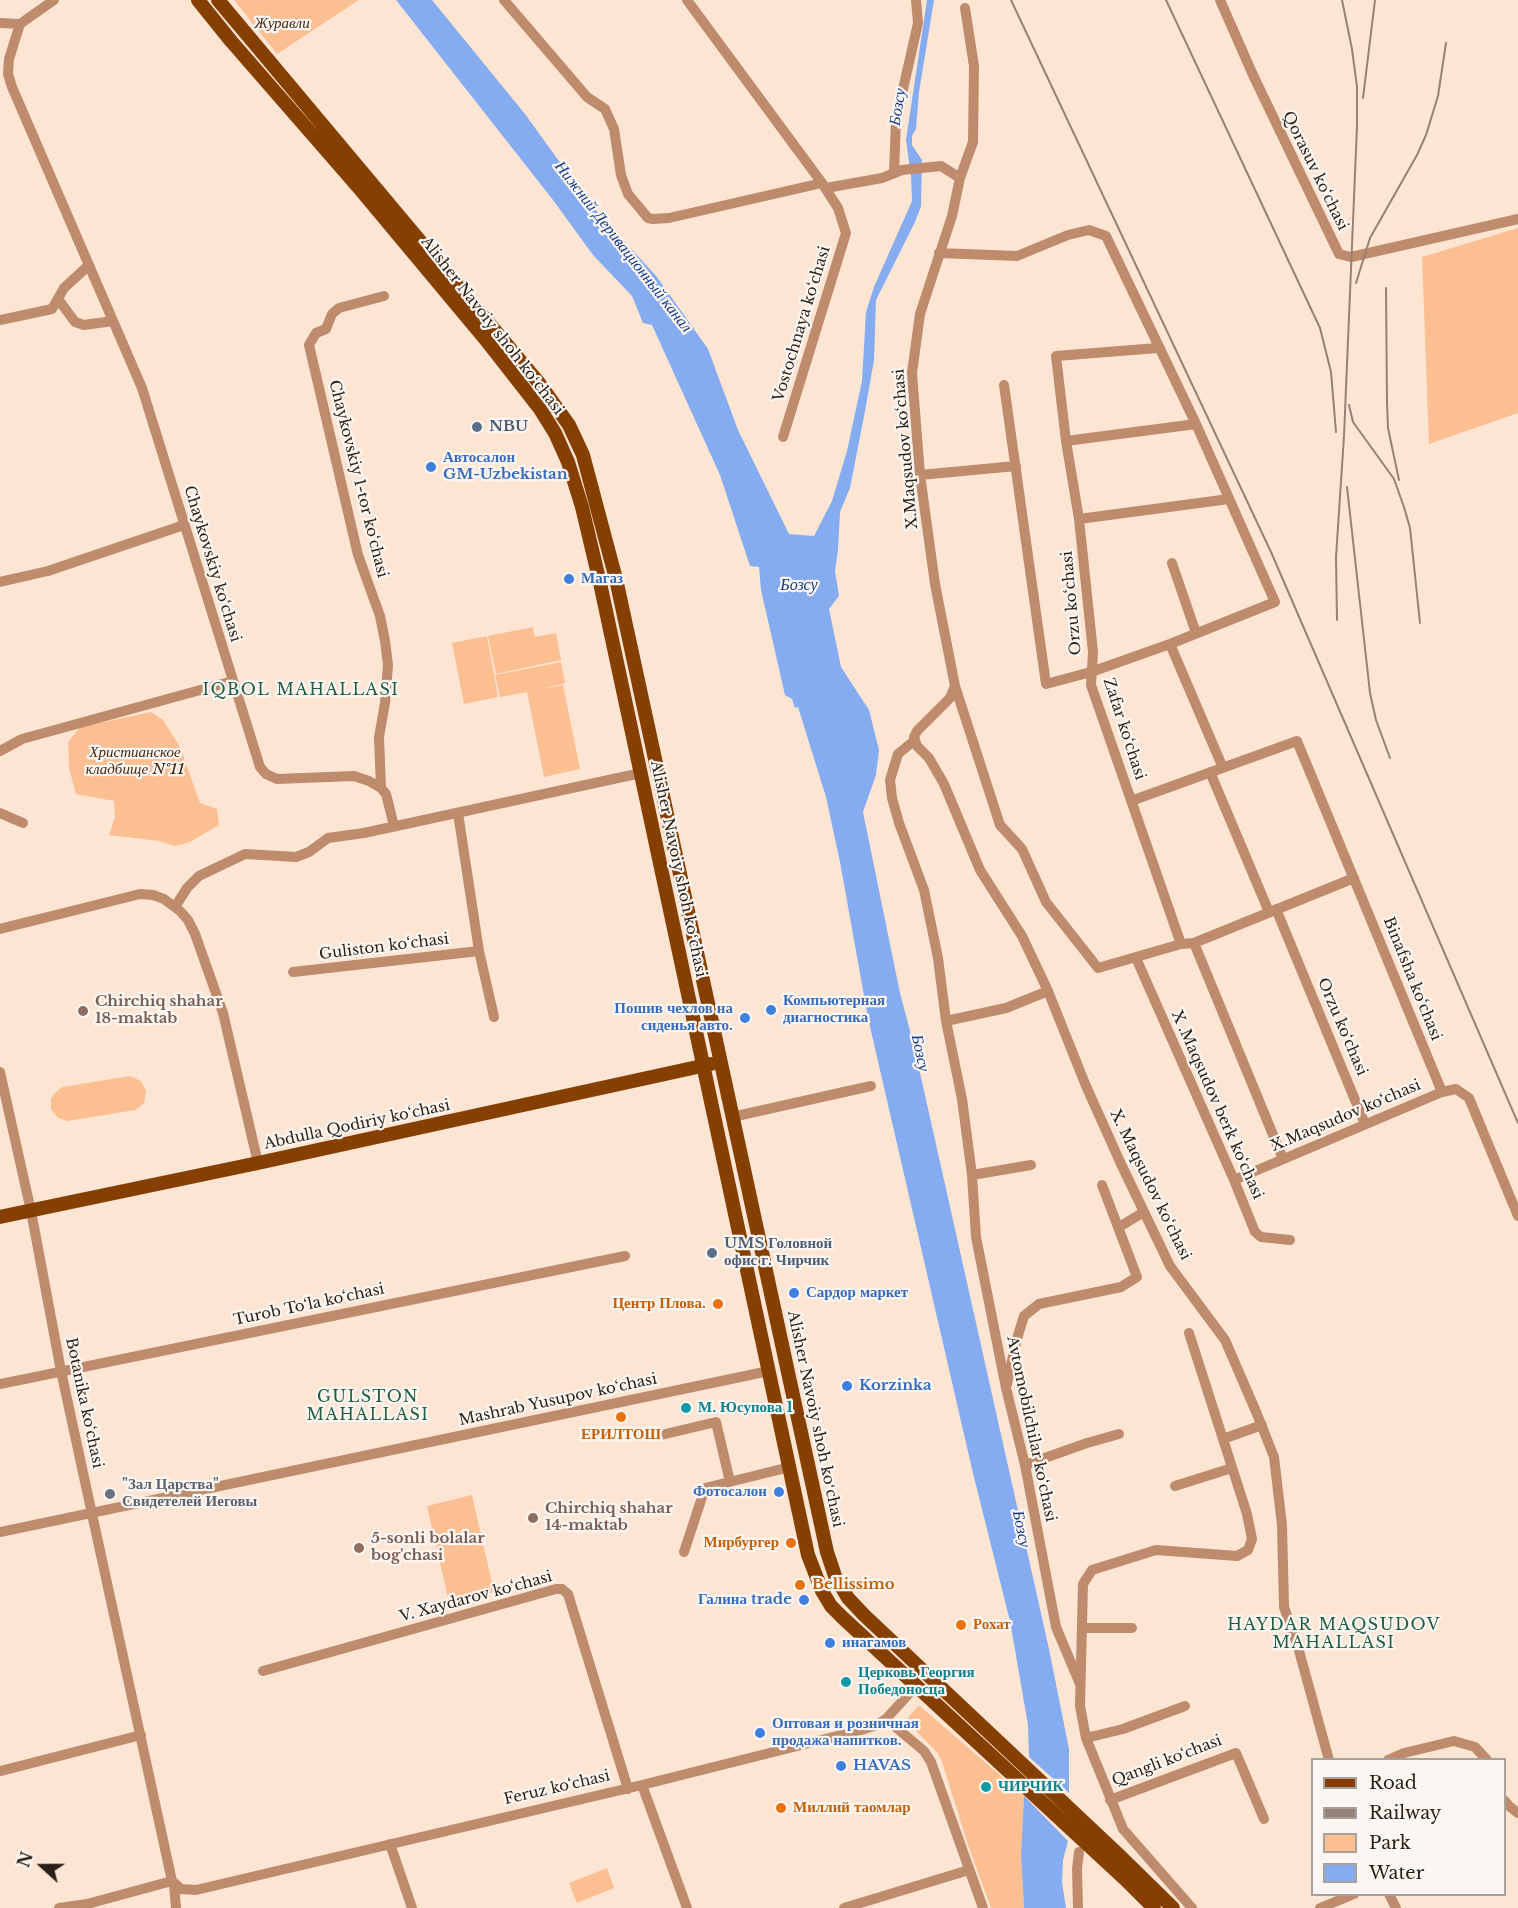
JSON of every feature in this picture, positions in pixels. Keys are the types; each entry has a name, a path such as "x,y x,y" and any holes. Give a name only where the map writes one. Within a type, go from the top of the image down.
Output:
{"main road":[{"name":"Alisher Navoiy shoh koʻchasi","path":"198,0 359,188 517,379 547,419 568,462 582,507 641,773 808,1555 826,1599 843,1618 1154,1908"},
{"name":"Alisher Navoiy shoh koʻchasi","path":"218,0 539,383 564,417 577,441 591,480 616,579 830,1564 843,1590 854,1605 1173,1908"},
{"name":"Abdulla Qodiriy ko‘chasi","path":"0,1217 721,1062"},
{"name":"Feruz ko‘chasi","path":"916,1686 927,1673"}],"street":[{"path":"0,22 20,24 54,0"},
{"path":"504,0 587,97 605,109 614,129 621,175 628,195 648,218 658,219 824,186 882,178 898,172 941,166 960,178 973,142 974,66 965,8"},
{"name":"Vostochnaya ko‘chasi","path":"687,0 824,186 838,208 846,233 783,437"},
{"path":"898,172 896,120 918,23 916,0"},
{"name":"Qorasuv ko‘chasi","path":"1220,0 1253,75 1339,254 1351,257 1518,219"},
{"name":"Chaykovskiy ko‘chasi","path":"20,24 9,59 10,80 142,388 259,762 266,774 281,779 354,776 381,788"},
{"name":"X.Maqsudov ko‘chasi","path":"960,178 952,216 920,314 912,373 920,476 935,584 955,686 1000,825 1022,849 1046,902 1098,968 1136,958"},
{"path":"939,253 1017,256 1089,230 1106,236 1196,424 1229,499 1079,519"},
{"path":"0,320 52,309 64,288 89,266"},
{"name":"Chaykovskiy 1-tor ko‘chasi","path":"381,788 379,737 388,665 385,641 380,616 358,555 309,345 316,333 326,329 332,314 339,308 384,296"},
{"path":"57,299 75,322 84,325 113,321"},
{"name":"Orzu ko‘chasi","path":"1158,348 1056,356 1066,441 1079,519 1094,652 1091,672 1170,644 1275,602 1229,499"},
{"name":"Zafar ko‘chasi","path":"1004,385 1046,684 1091,672 1091,686 1181,945"},
{"path":"1066,441 1196,424"},
{"path":"920,476 1016,466"},
{"path":"0,582 48,571 184,525"},
{"path":"1172,563 1196,633"},
{"path":"1170,644 1223,768"},
{"path":"0,752 22,739 233,681"},
{"path":"915,740 917,731 950,698 955,686"},
{"name":"X. Maqsudov ko‘chasi","path":"915,740 944,784 980,870 1022,936 1048,991 1086,1086 1170,1266 1225,1340 1262,1425 1274,1457 1282,1526 1284,1607 1298,1647 1328,1758"},
{"name":"Avtomobilchilar ko‘chasi","path":"915,740 898,754 890,780 892,798 924,890 962,1099 972,1175 976,1237 1006,1388 1025,1465 1056,1627 1080,1684"},
{"path":"1131,801 1297,741 1354,878 1194,943 1136,958"},
{"name":"Orzu ko‘chasi","path":"1210,772 1273,910 1365,1124"},
{"path":"175,907 187,888 199,876 237,856 252,853 296,857 309,852 328,838 458,813 641,773"},
{"path":"381,788 387,798 394,826"},
{"path":"0,813 23,823"},
{"path":"458,813 479,951 494,1017"},
{"name":"Binafsha ko‘chasi","path":"1354,878 1442,1092"},
{"path":"0,929 140,894 159,897 175,907 191,925 223,1013 258,1163"},
{"path":"1194,943 1283,1159"},
{"name":"Guliston ko‘chasi","path":"293,972 479,951"},
{"name":"X .Maqsudov berk ko‘chasi","path":"1136,958 1255,1232 1268,1239 1290,1240"},
{"path":"946,1021 1006,1008 1048,991"},
{"name":"Botanika ko‘chasi","path":"0,1072 31,1211 92,1514 173,1883"},
{"path":"732,1117 871,1086"},
{"name":"X.Maqsudov ko‘chasi","path":"1234,1180 1442,1092 1456,1089 1469,1098 1518,1216"},
{"path":"972,1175 1031,1165"},
{"path":"1006,1388 1024,1316 1039,1304 1121,1287 1137,1278 1102,1185"},
{"path":"1119,1227 1144,1212"},
{"name":"Turob To‘la ko‘chasi","path":"0,1384 625,1256"},
{"name":"Qangli ko‘chasi","path":"1189,1333 1247,1514 1252,1539 1248,1550 1237,1556 1156,1550 1092,1570 1083,1584 1080,1706 1086,1738 1123,1829 1192,1908"},
{"name":"Mashrab Yusupov ko‘chasi","path":"0,1532 769,1371"},
{"path":"657,1436 716,1422 730,1482"},
{"path":"1223,1439 1262,1425"},
{"path":"1025,1465 1119,1434"},
{"path":"684,1552 705,1488 790,1467"},
{"path":"1175,1486 1232,1468"},
{"name":"V. Xaydarov ko‘chasi","path":"263,1671 556,1588 562,1589 568,1594 628,1789"},
{"path":"1082,1628 1132,1628"},
{"name":"Feruz ko‘chasi","path":"59,1908 87,1904 173,1883 181,1889 196,1890 628,1789 870,1728 886,1719 916,1686"},
{"path":"1086,1738 1123,1729 1185,1706"},
{"path":"886,1719 924,1751 931,1761 983,1908"},
{"path":"1,1772 141,1735"},
{"path":"1393,1758 1404,1753 1454,1742 1475,1747 1485,1758"},
{"name":"Qangli ko‘chasi","path":"1110,1800 1236,1752 1264,1819"},
{"path":"642,1785 687,1908"},
{"path":"1506,1802 1518,1813"},
{"path":"390,1844 412,1908"},
{"path":"1078,1908 1079,1852"},
{"path":"844,1908 969,1870"},
{"path":"173,1883 176,1908"},
{"path":"1320,1908 1349,1896"}],"green space":[{"name":"Журавли","path":"234,0 359,0 277,54"},
{"path":"1518,228 1518,413 1429,444 1422,257"},
{"path":"533,627 535,637 556,633 561,660 496,674 488,636"},
{"path":"487,636 498,697 464,704 452,643"},
{"path":"561,662 565,683 542,689 563,685 580,769 544,777 527,692 500,697 495,675"},
{"name":"Христианское кладбище №11","path":"151,712 163,720 180,747 200,803 217,809 219,825 190,842 175,846 159,841 109,835 115,817 114,801 76,794 69,768 68,742 80,727"},
{"path":"130,1076 141,1081 146,1091 144,1103 135,1110 68,1121 58,1118 51,1109 51,1099 62,1087"},
{"path":"472,1495 494,1592 449,1602 427,1506"},
{"path":"920,1706 1024,1796 1021,1857 1024,1908 991,1908 942,1762 937,1752 907,1722 907,1719"},
{"path":"607,1868 614,1888 577,1903 569,1883"}],"water":[{"name":"Бозсу","path":"396,0 432,0 525,114 590,204 657,277 708,349 738,430 789,534 814,536 832,501 847,451 862,381 866,312 874,287 912,201 906,140 927,0 934,0 919,92 916,129 912,136 912,145 922,160 921,206 876,300 874,360 850,488 840,512 835,571 839,596 829,609 841,667 869,710 879,750 876,775 863,812 900,993 914,1046 1049,1649 1069,1749 1069,1793 1029,1757 1028,1725 1010,1621 972,1469 868,1018 826,797 798,707 795,708 792,699 785,695 761,590 759,567 750,566 720,475 652,325 643,323 632,296 593,255 553,200"},
{"path":"1024,1796 1068,1841 1063,1860 1062,1882 1066,1908 1024,1908 1021,1856"}],"railway":[{"path":"1011,0 1271,552 1518,1123"},
{"path":"1166,0 1320,328 1331,372 1336,432"},
{"path":"1337,620 1336,557 1344,436 1357,126 1357,87 1342,0"},
{"path":"1363,98 1375,0"},
{"path":"1356,283 1370,238 1426,135 1438,96 1446,43"},
{"path":"1386,288 1388,428 1399,480"},
{"path":"1349,405 1353,422 1394,479 1404,507 1410,528 1420,623"},
{"path":"1347,487 1370,693 1376,720 1390,758"}],"place":[{"name":"NBU","path":"477,427"},
{"name":"Автосалон GM-Uzbekistan","path":"431,467"},
{"name":"Магаз","path":"569,579"},
{"name":"Компьютерная диагностика","path":"771,1010"},
{"name":"Chirchiq shahar 18-maktab","path":"83,1011"},
{"name":"Пошив чехлов на сиденья авто.","path":"745,1018"},
{"name":"UMS Головной офис г. Чирчик","path":"712,1253"},
{"name":"Сардор маркет","path":"794,1293"},
{"name":"Центр Плова.","path":"718,1304"},
{"name":"Korzinka","path":"847,1386"},
{"name":"М. Юсупова 1","path":"686,1408"},
{"name":"ЕРИЛТОШ","path":"621,1417"},
{"name":"Фотосалон","path":"779,1492"},
{"name":"\"Зал Царства\" Свидетелей Иеговы","path":"110,1494"},
{"name":"Chirchiq shahar 14-maktab","path":"533,1518"},
{"name":"Мирбургер","path":"791,1543"},
{"name":"5-sonli bolalar bog'chasi","path":"359,1548"},
{"name":"Bellissimo","path":"800,1585"},
{"name":"Галина trade","path":"804,1600"},
{"name":"Рохат","path":"961,1625"},
{"name":"инагамов","path":"830,1643"},
{"name":"Церковь Георгия Победоносца","path":"846,1682"},
{"name":"Оптовая и розничная продажа напитков.","path":"760,1733"},
{"name":"HAVAS","path":"841,1766"},
{"name":"ЧИРЧИК","path":"986,1787"},
{"name":"Миллий таомлар","path":"781,1808"}],"district":[{"name":"IQBOL MAHALLASI","path":"301,690"},
{"name":"GULSTON MAHALLASI","path":"368,1406"},
{"name":"HAYDAR MAQSUDOV MAHALLASI","path":"1334,1634"}],"water label":[{"name":"Нижний Деривационный канал","path":"623,247"}]}
